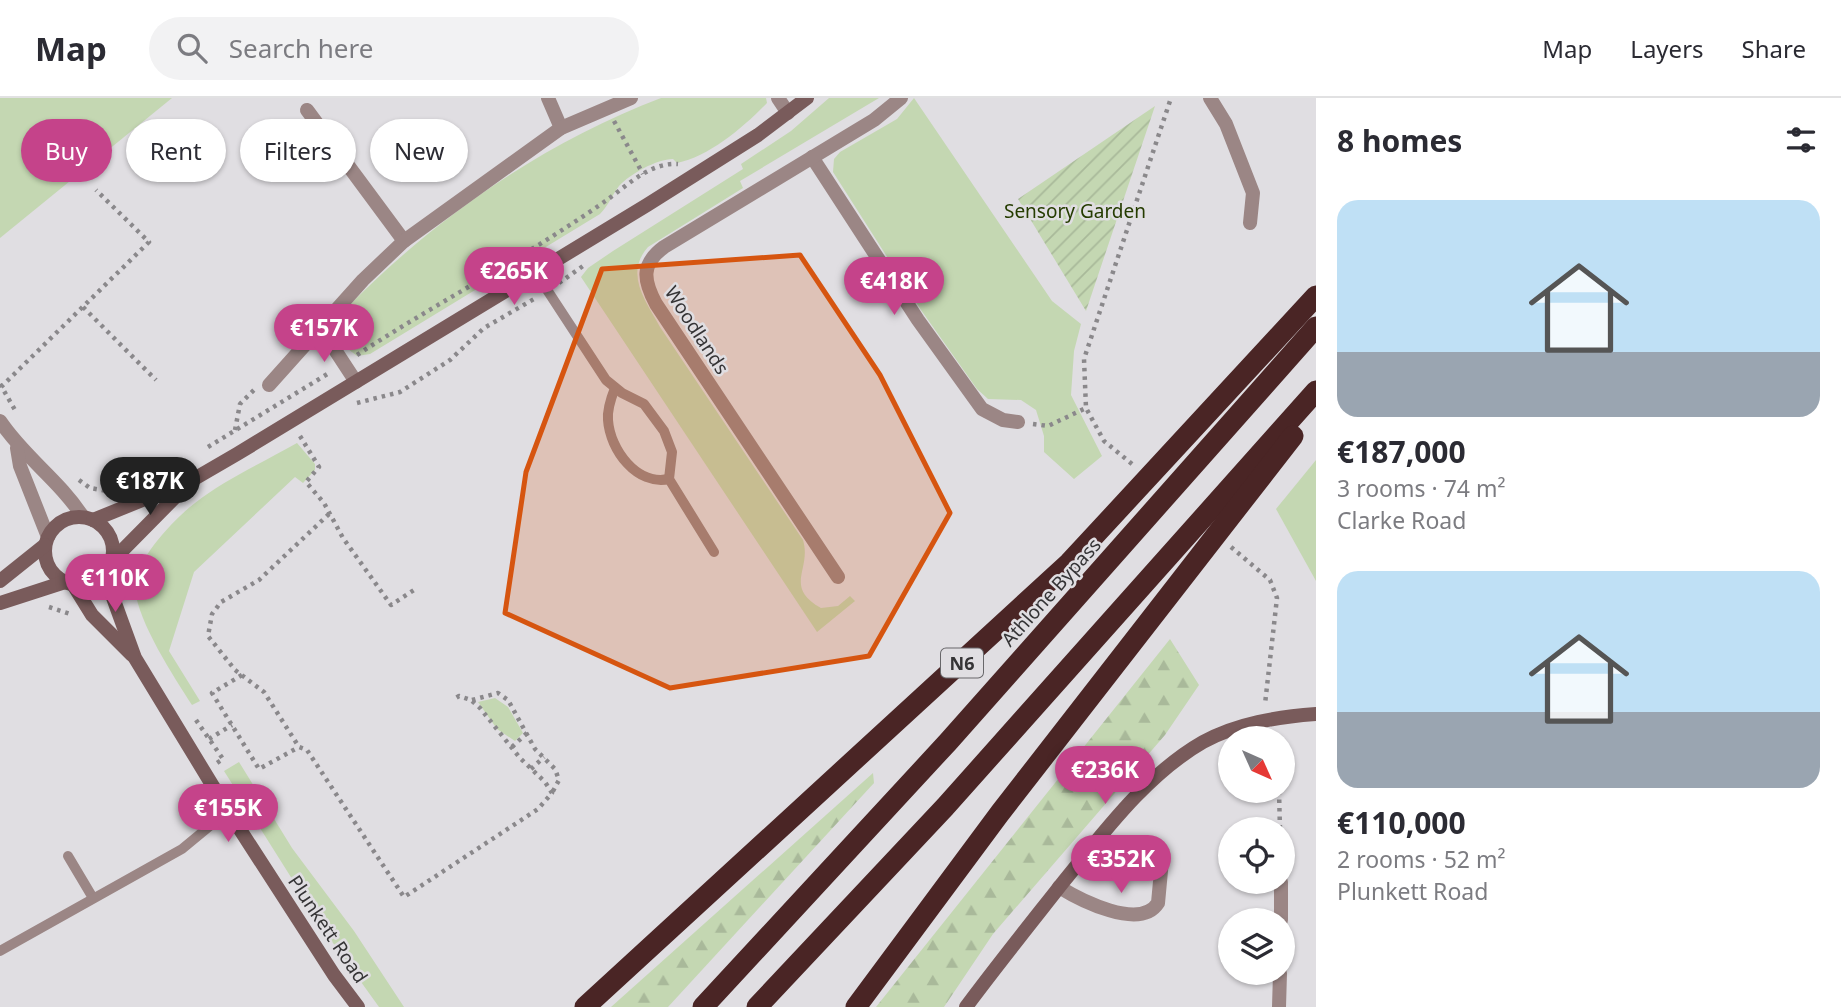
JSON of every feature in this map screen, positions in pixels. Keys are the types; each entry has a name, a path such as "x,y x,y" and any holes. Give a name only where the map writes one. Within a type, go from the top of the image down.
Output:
{"highway":[{"name":"N6","path":"585,1007 1069,563 1316,296"},
{"name":"Athlone Bypass","path":"703,1007 948,742 1316,327"},
{"path":"757,1007 945,807 1316,391"},
{"path":"856,1007 1000,813 1316,407"}],"street":[{"path":"548,98 561,128"},
{"path":"269,385 320,327 404,241 561,128 631,98"},
{"path":"778,98 788,113"},
{"path":"0,581 46,541 62,521 88,518 194,479 536,273 788,113 807,98"},
{"name":"Woodlands","path":"838,577 656,304 644,274 648,262 664,247 892,108 901,98"},
{"path":"1210,98 1226,124 1253,192 1250,223"},
{"path":"307,110 404,241"},
{"path":"812,157 918,320 982,409 1003,420 1018,422"},
{"path":"320,327 356,382"},
{"path":"0,421 17,448 51,477 88,518 108,534 112,554 106,569"},
{"path":"17,448 20,466 46,541 50,568 70,584"},
{"path":"0,604 70,584 95,580 194,479"},
{"name":"Plunkett Road","path":"106,569 135,658 228,811 358,1007"},
{"name":"Plunkett Road","path":"70,584 92,615 135,658"},
{"path":"966,1007 1059,887 1112,824 1173,762 1205,741 1263,720 1316,714"},
{"path":"1059,887 1095,906 1125,914 1142,915 1154,909 1158,903 1162,860"},
{"path":"1279,1007 1280,985"}],"lane":[{"path":"536,273 606,380 644,404 664,431 672,452 669,479 714,552"},
{"path":"615,387 608,407 608,422 617,448 643,478 659,481 669,479"},
{"path":"0,951 182,849 228,811"},
{"path":"68,856 93,898"}],"path":[{"path":"1137,468 1104,441 1086,408 1084,359 1171,98"},
{"path":"607,108 643,174"},
{"path":"0,388 149,242 96,190"},
{"path":"347,407 400,391 450,360 484,328 580,270 586,262"},
{"path":"83,307 156,380"},
{"path":"234,431 240,404 250,391 269,385"},
{"path":"1018,422 1048,426 1086,408"},
{"path":"288,442 306,431"},
{"path":"299,435 319,467 306,482 391,605 414,590"},
{"path":"329,514 259,580 221,602 212,614 208,636 214,647 264,692 299,747 307,750 404,897 538,810 559,780 558,774 535,749 503,696 498,694 471,700"},
{"path":"1230,547 1270,580 1277,598 1263,720"},
{"path":"133,595 132,577 144,554"},
{"path":"43,607 61,609 75,618"},
{"path":"242,675 212,693 259,769 299,747"},
{"path":"454,699 458,695 471,700 552,793"},
{"path":"186,815 197,804 199,794 192,777 223,759 190,711"},
{"path":"209,739 232,726"},
{"path":"512,747 527,733"},
{"path":"531,769 544,757"}],"highlighted area":[{"path":"800,255 880,375 950,513 869,656 670,688 505,613 526,472 602,269"}],"green space":[{"path":"0,98 172,98 146,119 126,119 126,135 112,147 112,119 21,119 21,182 69,182 0,238"},
{"path":"661,98 766,98 767,103 737,131 701,154 677,163 673,159 659,162 637,172 619,186 600,214 370,354 357,356 338,341 336,321 341,314 375,280 450,217 489,188 573,138"},
{"path":"829,98 879,98 740,181 743,188 648,247 638,267 640,287 660,327 803,540 803,592 821,608 838,606 850,596 855,601 817,632 581,277 588,268 613,251 743,169 741,164 791,131"},
{"path":"914,98 1052,301 1081,324 1074,351 1071,395 1102,456 1074,479 1044,452 1044,436 1036,410 1021,400 988,399 977,389 921,310 833,172 834,159 840,152 897,119"},
{"name":"Sensory Garden","path":"1155,106 1086,311 1018,199"},
{"path":"297,443 315,464 315,470 303,483 295,477 194,572 169,651 200,701 192,705 158,649 143,617 135,589 140,567 166,530 195,503 232,478"},
{"path":"1316,460 1316,581 1276,509"},
{"path":"1170,639 1199,685 1165,735 993,934 944,1007 876,1007"},
{"path":"495,698 508,707 523,733 515,741 497,729 478,702"},
{"path":"239,762 292,848 354,931 404,1007 379,1007 328,936 224,771"},
{"path":"873,773 874,783 668,1007 611,1007"}]}
